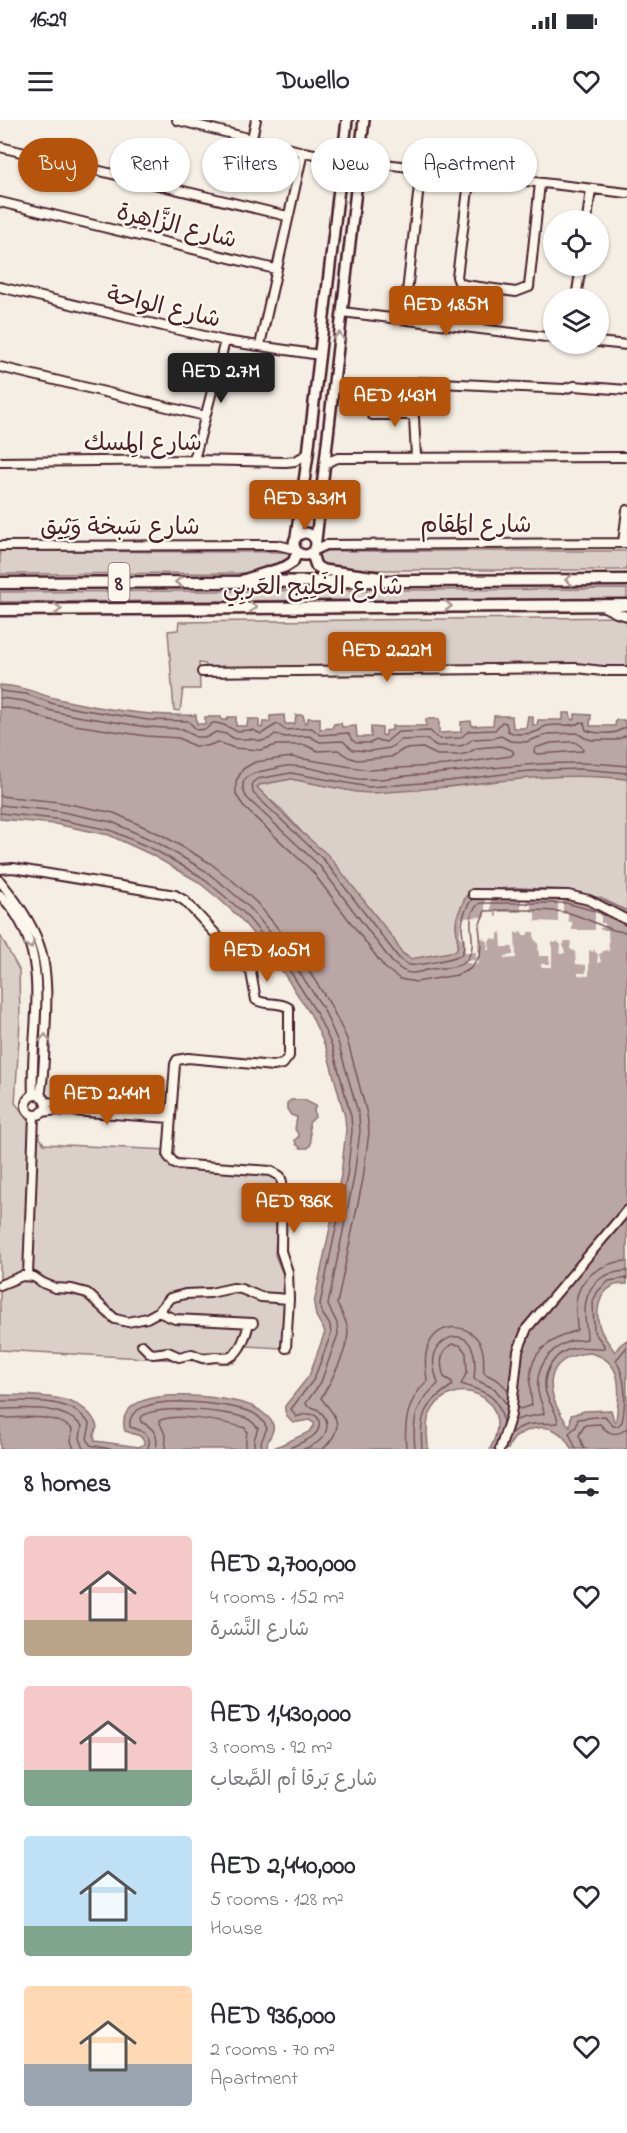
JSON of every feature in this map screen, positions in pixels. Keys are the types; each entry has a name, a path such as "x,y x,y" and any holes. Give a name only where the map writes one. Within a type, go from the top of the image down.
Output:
{"highway":[{"name":"شارع الخَلِيج العَربِي","path":"0,583 627,580"},
{"name":"شارع الخَلِيج العَربِي","path":"0,610 627,605"}],"main road":[{"path":"345,138 347,120"},
{"path":"362,138 364,120"},
{"path":"238,582 285,567 293,562 339,192"},
{"path":"356,192 315,546 316,566 323,570 378,577 390,582"},
{"path":"334,236 334,242 338,244 351,238"},
{"path":"301,508 303,515 311,518 319,512"},
{"path":"295,545 300,534 307,533 312,535 315,546"},
{"path":"295,545 302,555 315,546"}],"street":[{"path":"177,120 252,138 256,120"},
{"path":"0,147 287,216"},
{"path":"299,151 311,153"},
{"path":"260,345 275,269 303,152"},
{"path":"537,183 627,193"},
{"path":"468,192 457,277 459,282 465,285 516,292 529,287 540,183"},
{"path":"588,210 591,189"},
{"path":"404,320 418,192"},
{"name":"شارع الزَّاهِرة","path":"0,202 275,269"},
{"name":"شارع الواحة","path":"0,287 225,341 320,355"},
{"path":"342,312 543,337"},
{"path":"194,460 225,341"},
{"path":"609,343 627,345"},
{"path":"0,367 205,417"},
{"path":"419,382 562,389 574,386 627,390"},
{"path":"372,416 409,415 414,417 416,457"},
{"path":"326,449 338,458"},
{"name":"شارع المِسك","path":"0,462 194,460 286,462 300,459 308,454"},
{"path":"324,466 338,458 627,456"},
{"path":"286,462 296,465 305,475"},
{"path":"625,543 627,510"},
{"name":"شارع المَقام","path":"315,546 625,543"},
{"name":"شارع سَبخة وَثِيق","path":"0,546 295,545"},
{"path":"601,605 616,614 627,616"},
{"path":"202,672 572,668 603,671 627,670"},
{"path":"0,869 13,868 175,896 185,901 251,972 256,1000 262,1003 285,1005 289,1008 289,1056 284,1064 273,1066 180,1058 175,1064 168,1156 175,1164 271,1171 280,1176 282,1182 281,1251 288,1272 289,1299 286,1348"},
{"path":"0,881 22,908 38,937 44,958 48,988 39,1098"},
{"path":"473,894 568,895 589,900 627,920"},
{"path":"0,895 29,940 35,962 38,987 39,1098 44,1109 38,1113"},
{"path":"39,1098 170,1114 58,1110 38,1113 28,1111 26,1104 27,1100 39,1098"},
{"path":"28,1275 38,1113"},
{"path":"500,1449 511,1415 518,1352 527,1328 627,1210"},
{"path":"0,1285 28,1275 55,1288 72,1288 87,1293 115,1319 135,1322 158,1312 164,1304 177,1295 210,1293 233,1288 261,1297 289,1299"},
{"path":"142,1345 153,1354 168,1352 179,1357 192,1354 204,1360 218,1357 229,1358 236,1353 251,1323 179,1320 158,1312"}],"shaded area":[{"path":"0,551 292,552 292,560 251,573 0,574"},
{"path":"318,551 627,551 627,570 333,570 318,562"},
{"path":"627,589 627,599 0,602 0,592"},
{"path":"627,617 627,668 560,664 398,668 208,668 205,664 199,663 200,689 183,689 180,711 174,710 168,631 178,630 179,622"},
{"path":"581,775 627,779 627,911 600,898 519,888 475,890 466,896 457,917 456,951 413,960 402,953 365,902 281,809 257,787 291,779 357,792 449,787 520,778"},
{"path":"0,935 19,970 20,1022 15,1103 44,1144 168,1150 170,1168 279,1176 275,1255 283,1274 285,1289 281,1348 247,1346 234,1363 0,1350"}],"water":[{"path":"0,685 109,709 162,715 196,715 197,724 205,724 205,717 221,717 222,720 227,720 228,717 236,717 236,726 247,726 248,719 259,719 259,727 262,728 263,722 270,722 270,716 284,715 285,724 295,724 296,715 303,715 305,723 308,722 308,718 320,718 320,729 332,728 334,724 341,723 342,727 356,726 357,737 371,737 371,727 382,728 382,735 385,736 386,731 392,730 392,726 426,726 426,719 439,719 439,733 461,732 461,722 471,721 472,726 493,725 494,716 512,716 513,728 526,728 528,716 533,717 533,725 537,725 538,720 563,720 563,713 570,713 572,720 575,719 575,714 591,715 590,726 615,726 616,720 624,720 627,732 627,779 529,778 369,793 291,779 257,787 298,829 329,856 393,938 402,953 410,959 456,951 457,917 466,896 475,890 519,888 568,890 600,898 627,911 627,1284 614,1285 608,1289 599,1304 598,1317 601,1331 615,1352 627,1340 627,1449 571,1449 559,1433 550,1428 535,1428 521,1433 508,1449 490,1449 497,1430 496,1414 489,1402 478,1395 465,1392 451,1394 439,1402 429,1416 428,1449 272,1449 309,1432 314,1426 314,1423 309,1420 293,1423 287,1416 285,1406 309,1376 325,1332 316,1316 314,1304 341,1175 346,1130 345,1117 326,1048 311,1015 275,960 239,917 197,881 152,855 109,835 55,824 0,819","holes":["590,1353 610,1363 618,1380 616,1421 614,1421 611,1410 585,1411 571,1415 570,1427 555,1403 552,1391 555,1370 562,1361 574,1356"]},
{"path":"291,1100 304,1100 316,1106 315,1117 309,1123 311,1144 308,1148 301,1148 296,1144 295,1140 299,1136 295,1129 297,1117 291,1115 287,1109 287,1103"},
{"path":"0,1395 41,1396 69,1401 91,1415 97,1427 94,1435 95,1441 139,1447 144,1444 140,1436 125,1431 125,1415 136,1404 153,1398 175,1396 222,1399 254,1407 269,1418 273,1426 267,1444 267,1448 270,1449 0,1449"}],"pier":[{"path":"485,899 491,899 491,910 494,910 495,917 497,917 497,912 521,912 521,899 529,899 527,905 531,905 531,912 535,913 535,921 558,922 558,900 566,900 563,902 563,914 568,914 568,921 572,922 572,930 595,930 595,908 603,912 601,923 605,923 605,927 600,930 608,930 609,952 607,950 599,954 601,962 597,963 598,954 594,949 593,952 589,950 589,976 578,975 578,973 586,973 586,965 576,964 575,951 570,948 571,941 565,941 563,945 565,953 560,954 561,945 557,941 552,942 552,967 541,967 541,964 550,964 549,956 539,956 534,932 523,935 521,931 519,934 515,932 516,958 504,959 505,956 513,955 513,947 502,947 501,932 498,934 498,940 492,938 489,941 490,950 487,950 488,941 484,940 484,936 483,939 478,938 478,964 467,963 467,961 476,960 476,952 465,952 464,939 460,937 461,918 485,917"}]}
